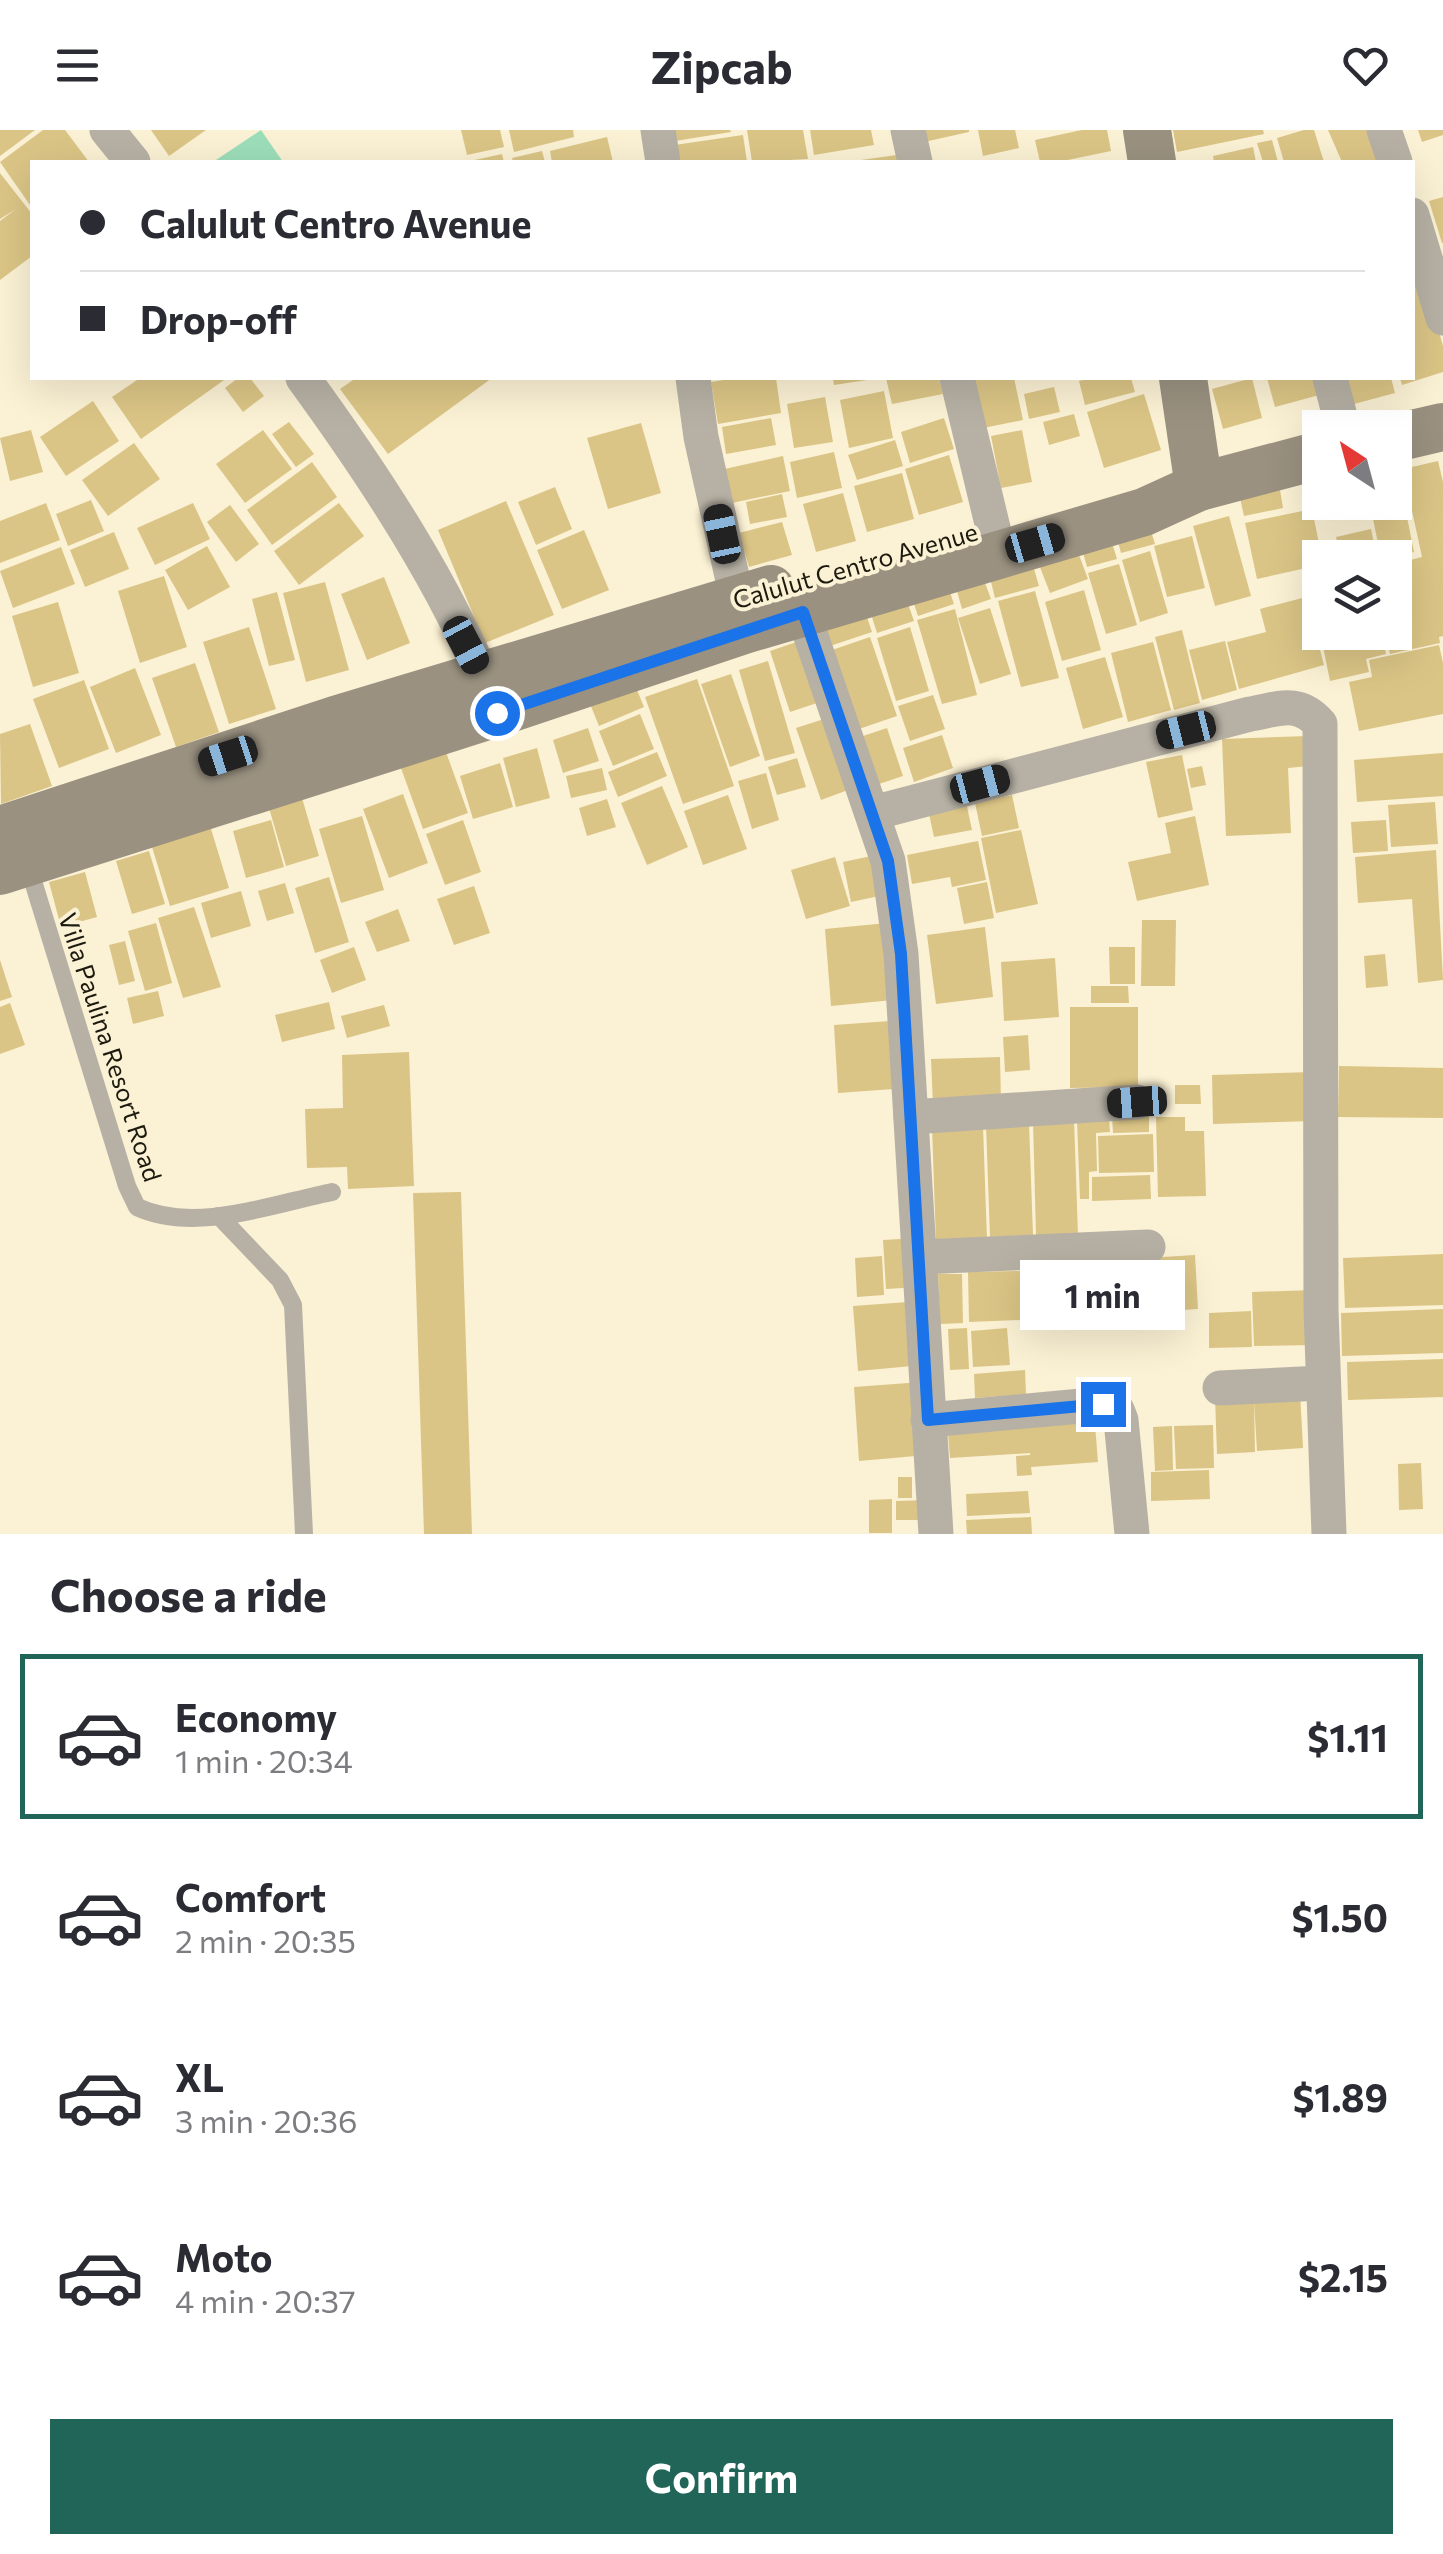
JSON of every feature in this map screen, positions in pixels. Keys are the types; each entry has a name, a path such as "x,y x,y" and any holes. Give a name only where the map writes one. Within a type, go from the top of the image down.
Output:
{"main road":[{"path":"1147,130 1152,160"},
{"path":"1183,380 1199,487"},
{"path":"1412,434 1443,427"},
{"name":"Calulut Centro Avenue","path":"740,614 803,612 1138,482 1199,487 1302,460"},
{"name":"Calulut Centro Avenue","path":"10,847 740,614 995,540"}],"street":[{"path":"107,130 130,160"},
{"path":"658,130 663,160"},
{"path":"908,130 914,160"},
{"path":"1384,130 1394,160"},
{"path":"1415,225 1443,318"},
{"path":"304,380 368,466 421,557 489,694"},
{"path":"692,380 740,614"},
{"path":"958,380 995,540"},
{"path":"1331,380 1338,410"},
{"path":"803,612 888,861 901,954 936,1534"},
{"path":"873,813 1250,714 1291,707 1309,711 1320,724 1322,1383 1329,1534"},
{"path":"911,1117 1137,1102"},
{"path":"921,1257 1148,1247"},
{"path":"1220,1388 1322,1383"},
{"path":"928,1420 1103,1404 1116,1410 1122,1420 1132,1534"}],"lane":[{"name":"Villa Paulina Resort Road","path":"10,847 137,1207 157,1217 219,1216 332,1192"},
{"path":"219,1216 280,1280 293,1305 304,1534"}],"green space":[{"path":"261,130 282,160 216,160"}],"building":[{"path":"0,130 35,130 0,156"},
{"path":"43,130 65,130 88,160 30,160 30,205 0,162"},
{"path":"151,130 206,130 169,156"},
{"path":"461,130 500,130 504,147 467,155"},
{"path":"509,130 573,130 574,137 514,152"},
{"path":"668,130 730,130 731,132 669,142"},
{"path":"747,130 803,130 808,159 752,160"},
{"path":"810,130 871,130 874,145 814,155"},
{"path":"912,130 969,130 969,132 915,144"},
{"path":"978,130 1015,130 1019,148 983,156"},
{"path":"1082,130 1107,130 1111,151 1068,160 1040,160 1035,140"},
{"path":"1173,130 1263,130 1264,134 1177,152"},
{"path":"1314,130 1323,160 1283,160 1277,138"},
{"path":"1328,130 1374,130 1385,157 1341,160"},
{"path":"1418,130 1443,130 1443,135 1422,142"},
{"path":"743,135 747,160 671,160 668,146"},
{"path":"607,137 613,160 552,160 550,151"},
{"path":"1272,140 1277,160 1262,160 1257,143"},
{"path":"1253,147 1256,160 1214,160 1213,156"},
{"path":"542,151 544,160 512,160"},
{"path":"502,154 504,160 475,160"},
{"path":"904,154 906,160 861,160"},
{"path":"0,173 30,211 30,258 0,280 0,221 16,209 0,219"},
{"path":"1443,197 1443,243 1442,243 1429,201"},
{"path":"1422,273 1443,346 1443,372 1402,385 1401,380 1415,380 1415,275"},
{"path":"137,380 224,380 141,439 112,397"},
{"path":"235,380 252,380 264,396 243,412 225,388"},
{"path":"353,380 489,380 388,454 340,389"},
{"path":"776,380 781,413 718,424 711,382"},
{"path":"833,380 867,380 834,385"},
{"path":"886,380 940,380 943,394 892,404"},
{"path":"967,380 1014,380 1023,420 978,429"},
{"path":"1132,380 1135,392 1085,405 1079,381"},
{"path":"1252,380 1262,418 1223,429 1212,389"},
{"path":"1268,380 1320,380 1323,394 1275,407"},
{"path":"1348,380 1392,380 1395,393 1354,404"},
{"path":"1054,387 1060,412 1029,419 1024,394"},
{"path":"884,391 893,438 849,448 840,400"},
{"path":"1144,394 1161,450 1104,468 1087,412"},
{"path":"825,397 833,442 794,448 787,404"},
{"path":"93,401 119,441 66,476 40,437"},
{"path":"1074,414 1080,436 1049,445 1043,422"},
{"path":"771,418 776,445 726,454 722,427"},
{"path":"944,418 954,449 910,463 901,432"},
{"path":"289,422 314,454 296,467 272,434"},
{"path":"641,423 661,493 608,509 587,438"},
{"path":"31,430 43,472 10,481 0,438"},
{"path":"263,430 292,469 245,503 216,464"},
{"path":"1022,430 1032,482 1001,488 991,436"},
{"path":"895,440 903,466 857,480 848,455"},
{"path":"134,443 160,479 108,516 82,480"},
{"path":"834,452 842,488 797,498 790,462"},
{"path":"949,455 963,502 919,515 905,469"},
{"path":"783,456 790,491 727,504 720,470"},
{"path":"1438,461 1443,482 1443,636 1439,637 1440,643 1412,649 1412,560 1422,557 1412,511 1412,467"},
{"path":"312,462 337,497 272,545 247,510"},
{"path":"902,473 914,519 867,532 854,486"},
{"path":"555,487 572,529 536,545 518,502"},
{"path":"1280,490 1283,508 1244,516 1240,498"},
{"path":"843,493 856,541 816,552 803,504"},
{"path":"782,494 787,517 750,524 746,502"},
{"path":"91,500 104,531 68,546 56,514"},
{"path":"506,501 554,615 485,643 438,530"},
{"path":"46,503 60,540 0,563 0,521"},
{"path":"193,503 210,539 155,565 137,528"},
{"path":"339,503 364,536 299,585 274,551"},
{"path":"230,505 259,544 236,562 207,522"},
{"path":"1302,511 1302,520 1314,520 1318,540 1302,540 1302,569 1257,579 1245,523"},
{"path":"1229,516 1251,596 1215,606 1193,526"},
{"path":"1373,520 1408,520 1412,540 1377,540"},
{"path":"782,522 792,555 749,567 739,533"},
{"path":"1149,525 1155,544 1121,553 1116,535"},
{"path":"1371,529 1373,540 1337,540 1336,537"},
{"path":"584,530 609,590 562,609 537,550"},
{"path":"114,532 129,569 85,587 70,550"},
{"path":"1109,533 1117,559 1087,567 1080,542"},
{"path":"1192,536 1205,588 1167,597 1154,546"},
{"path":"207,546 230,587 188,610 165,570"},
{"path":"61,547 75,584 13,608 0,571"},
{"path":"1076,547 1088,579 1050,593 1038,562"},
{"path":"1150,551 1168,613 1140,622 1122,560"},
{"path":"1032,562 1039,586 995,598 989,574"},
{"path":"1119,564 1137,625 1106,634 1088,573"},
{"path":"982,575 991,599 962,609 955,584"},
{"path":"164,576 187,647 140,663 118,591"},
{"path":"384,577 410,643 367,660 341,594"},
{"path":"325,582 349,670 306,682 283,593"},
{"path":"949,589 954,604 918,616 913,601"},
{"path":"1084,590 1101,650 1062,661 1045,602"},
{"path":"1035,591 1059,678 1021,687 998,601"},
{"path":"277,592 295,660 269,666 252,599"},
{"path":"906,598 914,621 877,633 870,611"},
{"path":"1302,598 1302,650 1320,650 1324,665 1239,689 1227,642 1266,632 1260,609"},
{"path":"58,602 79,673 33,687 12,616"},
{"path":"864,608 872,632 830,646 822,623"},
{"path":"990,608 1011,674 980,684 958,618"},
{"path":"955,609 977,695 942,704 917,620"},
{"path":"249,627 276,709 229,724 203,642"},
{"path":"910,627 929,691 896,701 877,638"},
{"path":"1182,630 1200,703 1174,710 1155,637"},
{"path":"870,637 897,716 859,729 832,650"},
{"path":"808,638 829,699 790,712 770,651"},
{"path":"1225,641 1237,690 1202,700 1189,650"},
{"path":"1153,642 1171,710 1128,722 1111,653"},
{"path":"1439,645 1443,714 1359,731 1349,682 1372,677 1369,660"},
{"path":"1324,650 1385,650 1386,654 1366,659 1369,672 1330,681"},
{"path":"1105,657 1123,717 1083,729 1066,668"},
{"path":"768,661 795,753 765,761 739,670"},
{"path":"195,663 219,732 176,747 152,678"},
{"path":"135,668 161,735 116,753 90,687"},
{"path":"731,674 760,756 730,767 701,684"},
{"path":"697,679 734,786 683,804 645,697"},
{"path":"84,680 109,749 59,768 33,699"},
{"path":"633,680 644,707 599,726 588,699"},
{"path":"933,695 945,729 910,741 898,706"},
{"path":"640,714 654,749 613,766 599,731"},
{"path":"824,719 848,790 821,800 796,728"},
{"path":"30,724 52,786 1,804 0,734"},
{"path":"588,728 599,761 563,773 553,740"},
{"path":"887,728 903,776 870,787 854,739"},
{"path":"942,735 953,768 914,782 903,748"},
{"path":"1308,736 1309,766 1288,768 1291,833 1226,836 1222,739"},
{"path":"442,741 468,813 423,829 397,757"},
{"path":"537,748 550,798 516,807 503,758"},
{"path":"657,752 667,776 618,797 608,772"},
{"path":"1443,753 1443,796 1357,802 1354,760"},
{"path":"1182,755 1193,810 1158,818 1146,762"},
{"path":"797,758 806,787 777,795 768,767"},
{"path":"500,763 513,807 473,819 460,776"},
{"path":"1202,766 1206,785 1191,788 1187,769"},
{"path":"602,768 607,790 571,798 566,776"},
{"path":"766,773 779,820 752,829 738,781"},
{"path":"662,786 688,847 647,865 621,803"},
{"path":"403,794 428,863 389,878 363,809"},
{"path":"728,795 747,849 703,865 684,811"},
{"path":"1012,795 1019,828 982,836 975,803"},
{"path":"965,797 972,830 934,837 927,805"},
{"path":"302,798 319,856 286,866 269,808"},
{"path":"607,799 616,827 587,836 579,808"},
{"path":"1435,802 1438,844 1391,847 1388,805"},
{"path":"362,816 384,890 341,903 319,829"},
{"path":"1195,816 1209,885 1137,901 1128,862 1171,853 1165,823"},
{"path":"208,819 229,888 170,906 149,837"},
{"path":"271,820 284,867 246,878 233,831"},
{"path":"463,820 481,872 445,885 426,834"},
{"path":"1386,820 1388,851 1353,853 1351,822"},
{"path":"1021,830 1038,904 996,913 981,838"},
{"path":"978,841 986,880 952,887 950,877 912,884 907,855"},
{"path":"1436,850 1443,980 1418,983 1412,899 1358,903 1355,857"},
{"path":"149,851 165,904 132,914 116,861"},
{"path":"876,855 884,895 851,902 843,862"},
{"path":"835,857 850,906 806,919 791,870"},
{"path":"85,872 97,917 61,927 49,882"},
{"path":"329,877 349,942 315,953 295,888"},
{"path":"987,882 994,918 964,924 957,888"},
{"path":"285,883 294,913 267,921 258,891"},
{"path":"474,886 490,933 454,945 437,899"},
{"path":"241,891 251,926 211,938 201,903"},
{"path":"194,907 221,987 183,998 158,918"},
{"path":"398,909 410,941 377,952 365,922"},
{"path":"1142,920 1176,920 1175,986 1141,986"},
{"path":"156,923 172,983 145,991 128,931"},
{"path":"887,923 893,1000 831,1006 825,929"},
{"path":"985,927 993,997 936,1004 927,935"},
{"path":"125,941 135,981 119,985 109,945"},
{"path":"354,947 366,980 332,993 320,960"},
{"path":"1109,947 1135,947 1135,984 1110,984"},
{"path":"1385,954 1388,986 1366,988 1364,956"},
{"path":"1055,958 1059,1017 1004,1021 1001,962"},
{"path":"0,960 12,997 0,1001"},
{"path":"1091,986 1128,986 1129,1003 1091,1003"},
{"path":"158,991 164,1016 133,1024 127,998"},
{"path":"329,1002 335,1029 282,1042 275,1015"},
{"path":"10,1003 25,1045 0,1054 0,1007"},
{"path":"384,1005 390,1026 347,1038 341,1016"},
{"path":"1070,1007 1138,1007 1138,1087 1070,1088"},
{"path":"890,1021 894,1089 838,1093 834,1025"},
{"path":"1028,1035 1030,1070 1005,1072 1003,1037"},
{"path":"409,1052 414,1186 348,1189 347,1167 307,1168 305,1109 343,1108 342,1055"},
{"path":"1000,1057 1001,1103 933,1105 931,1059"},
{"path":"1339,1066 1443,1068 1443,1118 1338,1117"},
{"path":"1313,1072 1314,1121 1213,1124 1212,1075"},
{"path":"1175,1085 1200,1085 1201,1104 1175,1104"},
{"path":"1149,1115 1149,1132 1113,1133 1112,1117"},
{"path":"1156,1117 1185,1117 1185,1131 1204,1131 1206,1196 1158,1197"},
{"path":"1074,1119 1078,1235 1036,1236 1033,1121"},
{"path":"1109,1119 1110,1132 1096,1133 1097,1171 1089,1172 1089,1199 1080,1199 1077,1121"},
{"path":"1029,1123 1033,1235 990,1237 986,1125"},
{"path":"983,1126 987,1240 936,1242 932,1127"},
{"path":"1153,1134 1154,1172 1099,1173 1098,1136"},
{"path":"1150,1175 1151,1199 1092,1201 1092,1177"},
{"path":"461,1192 472,1534 424,1534 413,1193"},
{"path":"916,1238 919,1287 886,1289 883,1240"},
{"path":"1443,1254 1443,1305 1345,1308 1343,1258"},
{"path":"1195,1255 1198,1309 1134,1313 1131,1259"},
{"path":"882,1256 884,1295 857,1297 855,1258"},
{"path":"1126,1262 1129,1315 1079,1318 1076,1265"},
{"path":"1070,1266 1074,1317 1027,1320 1024,1268"},
{"path":"1020,1271 1021,1320 969,1322 968,1272"},
{"path":"938,1274 962,1274 963,1323 940,1324"},
{"path":"1314,1290 1315,1345 1254,1346 1252,1292"},
{"path":"908,1302 912,1366 858,1371 853,1306"},
{"path":"1443,1309 1443,1353 1342,1356 1341,1313"},
{"path":"1251,1311 1252,1347 1209,1348 1209,1313"},
{"path":"967,1328 969,1369 950,1370 948,1329"},
{"path":"1007,1328 1010,1365 973,1367 971,1331"},
{"path":"1443,1359 1443,1397 1348,1400 1347,1362"},
{"path":"1025,1370 1026,1394 975,1398 974,1374"},
{"path":"922,1382 927,1455 859,1461 854,1387"},
{"path":"1300,1392 1303,1448 1257,1451 1254,1401 1255,1452 1217,1454 1215,1397"},
{"path":"1094,1412 1098,1462 1031,1467 1032,1475 1017,1476 1016,1456 1030,1453 950,1458 947,1420"},
{"path":"1213,1425 1214,1468 1176,1469 1174,1426"},
{"path":"1172,1426 1173,1470 1155,1471 1153,1427"},
{"path":"1421,1463 1423,1509 1399,1510 1398,1464"},
{"path":"1209,1470 1210,1499 1151,1501 1151,1472"},
{"path":"898,1477 912,1477 912,1498 898,1498"},
{"path":"1028,1491 1030,1513 967,1516 966,1494"},
{"path":"892,1499 892,1533 869,1533 869,1500"},
{"path":"932,1500 932,1520 896,1520 896,1501"},
{"path":"1031,1517 1032,1534 967,1534 966,1520"}],"route":[{"path":"497,713 803,612 888,861 901,954 928,1420 1103,1404"}]}
